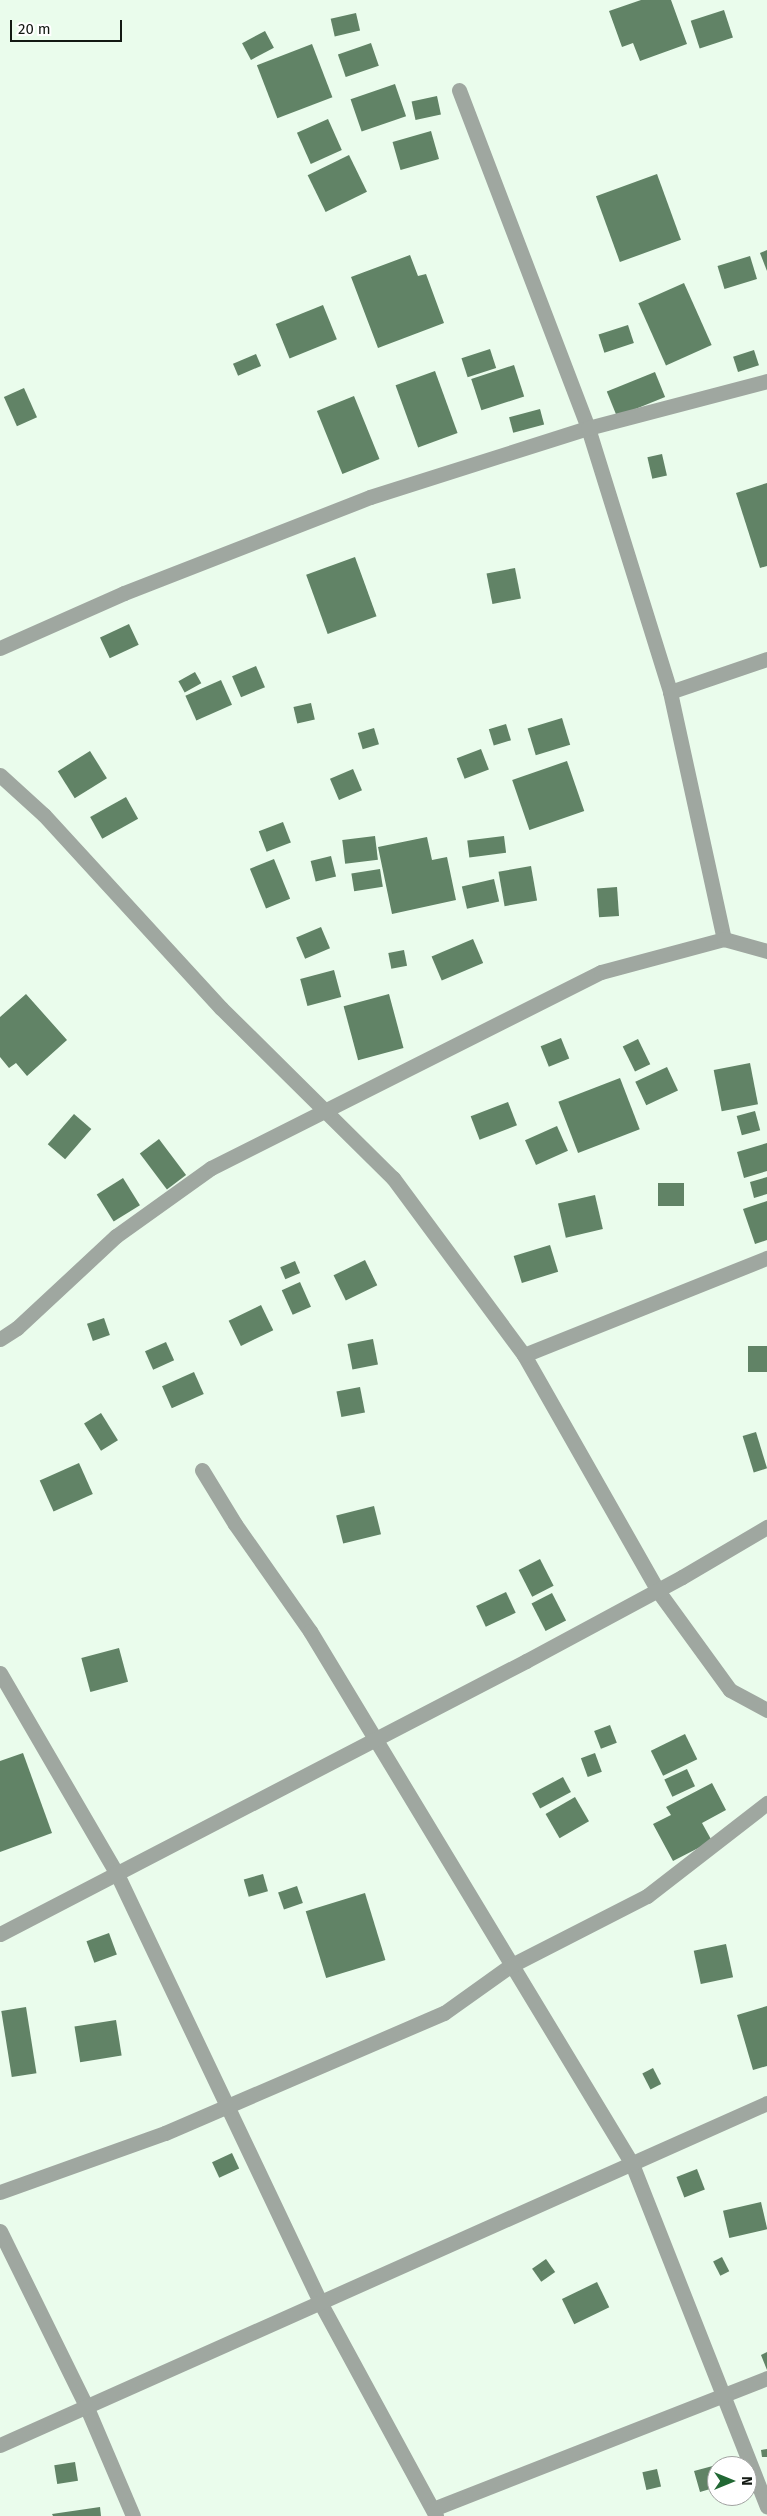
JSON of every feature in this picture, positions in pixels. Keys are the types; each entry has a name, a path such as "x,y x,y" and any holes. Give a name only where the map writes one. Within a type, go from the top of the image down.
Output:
{"street":[{"path":"459,90 588,428 670,692 724,939"},
{"path":"0,648 124,593 370,497 588,428 767,381"},
{"path":"670,692 767,659"},
{"path":"0,775 44,815 221,1008 393,1178 524,1355 658,1591 730,1690 767,1710"},
{"path":"0,1339 17,1328 116,1236 211,1168 601,972 724,939 767,951"},
{"path":"524,1355 767,1258"},
{"path":"202,1470 236,1524 310,1631 510,1966 632,2164 767,2506"},
{"path":"0,1934 116,1872 375,1741 658,1591 767,1527"},
{"path":"0,1672 116,1872 321,2304 434,2512 767,2378"},
{"path":"0,2192 165,2133 444,2013 510,1966 647,1896 767,1803"},
{"path":"0,2445 321,2304 767,2102"},
{"path":"0,2231 87,2408 133,2516"}],"building":[{"path":"641,0 671,0 687,44 640,61 633,43 622,47 609,11"},
{"path":"724,10 733,38 700,48 691,21"},
{"path":"356,13 360,31 335,36 331,19"},
{"path":"265,31 274,48 251,60 242,43"},
{"path":"371,43 379,66 346,77 338,54"},
{"path":"312,44 332,97 277,118 257,65"},
{"path":"395,84 406,116 362,131 351,99"},
{"path":"437,96 441,115 416,120 412,101"},
{"path":"328,119 342,150 311,164 297,133"},
{"path":"431,131 439,159 401,170 393,142"},
{"path":"349,155 367,192 326,212 308,175"},
{"path":"657,174 681,240 620,262 596,196"},
{"path":"767,250 767,271 760,253"},
{"path":"410,255 418,276 426,274 444,323 378,348 351,277"},
{"path":"750,256 757,279 725,289 717,266"},
{"path":"684,283 712,345 666,365 638,303"},
{"path":"323,305 337,339 290,358 276,324"},
{"path":"628,325 634,343 604,353 599,335"},
{"path":"490,349 496,368 468,377 461,358"},
{"path":"754,350 759,365 738,372 733,357"},
{"path":"256,354 261,366 238,376 233,364"},
{"path":"514,365 524,396 481,410 471,379"},
{"path":"435,371 458,433 418,447 396,385"},
{"path":"655,372 665,397 617,417 607,391"},
{"path":"24,388 37,417 17,426 4,397"},
{"path":"354,396 379,459 342,474 317,411"},
{"path":"540,409 544,424 513,433 509,417"},
{"path":"662,454 667,475 652,479 647,457"},
{"path":"767,483 767,566 760,568 736,493"},
{"path":"355,557 377,616 328,634 306,575"},
{"path":"515,568 521,598 492,604 487,574"},
{"path":"129,624 139,645 110,658 100,638"},
{"path":"256,666 265,687 241,697 232,676"},
{"path":"195,672 201,683 185,693 178,681"},
{"path":"221,680 232,705 196,721 185,696"},
{"path":"311,703 315,720 297,724 293,707"},
{"path":"562,718 570,745 536,755 528,729"},
{"path":"506,724 511,740 494,746 489,729"},
{"path":"374,728 379,744 363,749 358,733"},
{"path":"481,749 489,770 465,779 457,758"},
{"path":"90,751 107,778 75,798 58,771"},
{"path":"567,761 584,811 529,830 512,780"},
{"path":"353,769 362,790 339,800 330,779"},
{"path":"126,797 138,819 102,839 90,817"},
{"path":"283,822 291,843 267,852 259,831"},
{"path":"375,836 378,860 345,864 342,840"},
{"path":"504,836 506,853 469,857 467,841"},
{"path":"427,837 432,860 447,857 456,900 392,914 378,847"},
{"path":"331,856 336,876 316,881 311,861"},
{"path":"274,859 290,899 266,909 250,869"},
{"path":"531,866 537,900 505,906 499,872"},
{"path":"380,869 383,887 354,891 351,874"},
{"path":"494,879 499,901 467,909 462,886"},
{"path":"617,887 619,916 599,917 597,888"},
{"path":"321,927 330,948 305,959 296,938"},
{"path":"473,939 483,963 442,981 432,957"},
{"path":"404,950 407,966 391,969 388,953"},
{"path":"334,970 341,997 307,1006 300,979"},
{"path":"26,994 67,1040 27,1076 16,1063 9,1068 0,1057 0,1017"},
{"path":"389,994 403,1048 358,1060 344,1006"},
{"path":"561,1038 569,1058 549,1067 541,1046"},
{"path":"638,1039 650,1064 635,1072 623,1046"},
{"path":"750,1063 758,1104 722,1111 714,1070"},
{"path":"667,1067 678,1091 646,1105 635,1082"},
{"path":"620,1078 640,1129 578,1153 558,1102"},
{"path":"508,1102 517,1125 480,1140 471,1116"},
{"path":"755,1111 760,1130 742,1135 737,1116"},
{"path":"74,1114 91,1129 65,1159 48,1144"},
{"path":"557,1126 568,1151 536,1165 525,1140"},
{"path":"159,1139 186,1175 167,1189 140,1153"},
{"path":"767,1143 767,1171 744,1178 737,1152"},
{"path":"767,1177 767,1194 754,1198 750,1182"},
{"path":"123,1178 140,1205 114,1222 97,1194"},
{"path":"658,1183 684,1183 684,1206 658,1206"},
{"path":"595,1195 603,1229 566,1238 558,1204"},
{"path":"767,1201 767,1240 755,1244 743,1209"},
{"path":"550,1245 558,1272 522,1283 514,1256"},
{"path":"365,1260 377,1285 346,1301 334,1275"},
{"path":"295,1261 300,1273 285,1279 280,1267"},
{"path":"300,1282 311,1307 293,1315 282,1290"},
{"path":"261,1305 273,1330 241,1346 229,1321"},
{"path":"104,1318 110,1335 93,1341 87,1324"},
{"path":"373,1339 378,1365 352,1369 347,1344"},
{"path":"166,1342 174,1360 153,1370 145,1351"},
{"path":"748,1346 767,1346 767,1372 748,1372"},
{"path":"194,1372 204,1394 172,1408 162,1386"},
{"path":"360,1387 365,1413 341,1417 336,1392"},
{"path":"101,1413 118,1440 101,1451 84,1424"},
{"path":"756,1432 767,1468 754,1472 743,1436"},
{"path":"79,1463 93,1494 54,1512 40,1480"},
{"path":"374,1506 381,1534 343,1544 336,1515"},
{"path":"540,1559 554,1586 532,1597 519,1570"},
{"path":"506,1592 516,1613 486,1627 476,1606"},
{"path":"552,1593 566,1621 546,1631 532,1603"},
{"path":"119,1648 128,1682 90,1692 81,1658"},
{"path":"610,1725 617,1743 601,1749 594,1731"},
{"path":"685,1734 697,1759 663,1776 651,1751"},
{"path":"23,1753 52,1833 0,1852 0,1761"},
{"path":"595,1753 602,1772 588,1777 581,1758"},
{"path":"687,1769 695,1786 672,1797 664,1780"},
{"path":"563,1777 571,1792 540,1808 532,1793"},
{"path":"712,1783 726,1810 702,1823 712,1841 673,1861 653,1824 671,1815 666,1807"},
{"path":"575,1797 589,1821 560,1838 546,1814"},
{"path":"263,1874 268,1891 249,1897 244,1880"},
{"path":"297,1886 303,1903 284,1910 278,1893"},
{"path":"365,1893 385,1960 326,1978 306,1911"},
{"path":"109,1933 117,1955 94,1963 86,1941"},
{"path":"726,1944 733,1977 701,1984 694,1951"},
{"path":"767,2006 767,2066 753,2070 737,2015"},
{"path":"26,2007 36,2073 12,2077 1,2011"},
{"path":"116,2020 122,2056 80,2062 75,2027"},
{"path":"653,2068 661,2084 650,2089 642,2073"},
{"path":"232,2153 239,2168 219,2178 212,2162"},
{"path":"697,2169 705,2190 684,2197 676,2177"},
{"path":"761,2202 767,2229 729,2238 723,2211"},
{"path":"722,2257 729,2271 720,2276 713,2262"},
{"path":"546,2259 555,2272 541,2282 532,2269"},
{"path":"597,2282 609,2307 574,2324 562,2299"},
{"path":"767,2352 767,2370 761,2355"},
{"path":"767,2449 767,2457 762,2457 761,2450"},
{"path":"75,2462 78,2481 57,2484 54,2465"},
{"path":"707,2468 707,2490 700,2492 694,2471"},
{"path":"657,2469 661,2487 646,2490 642,2472"},
{"path":"100,2507 101,2516 53,2516 52,2514"}]}
